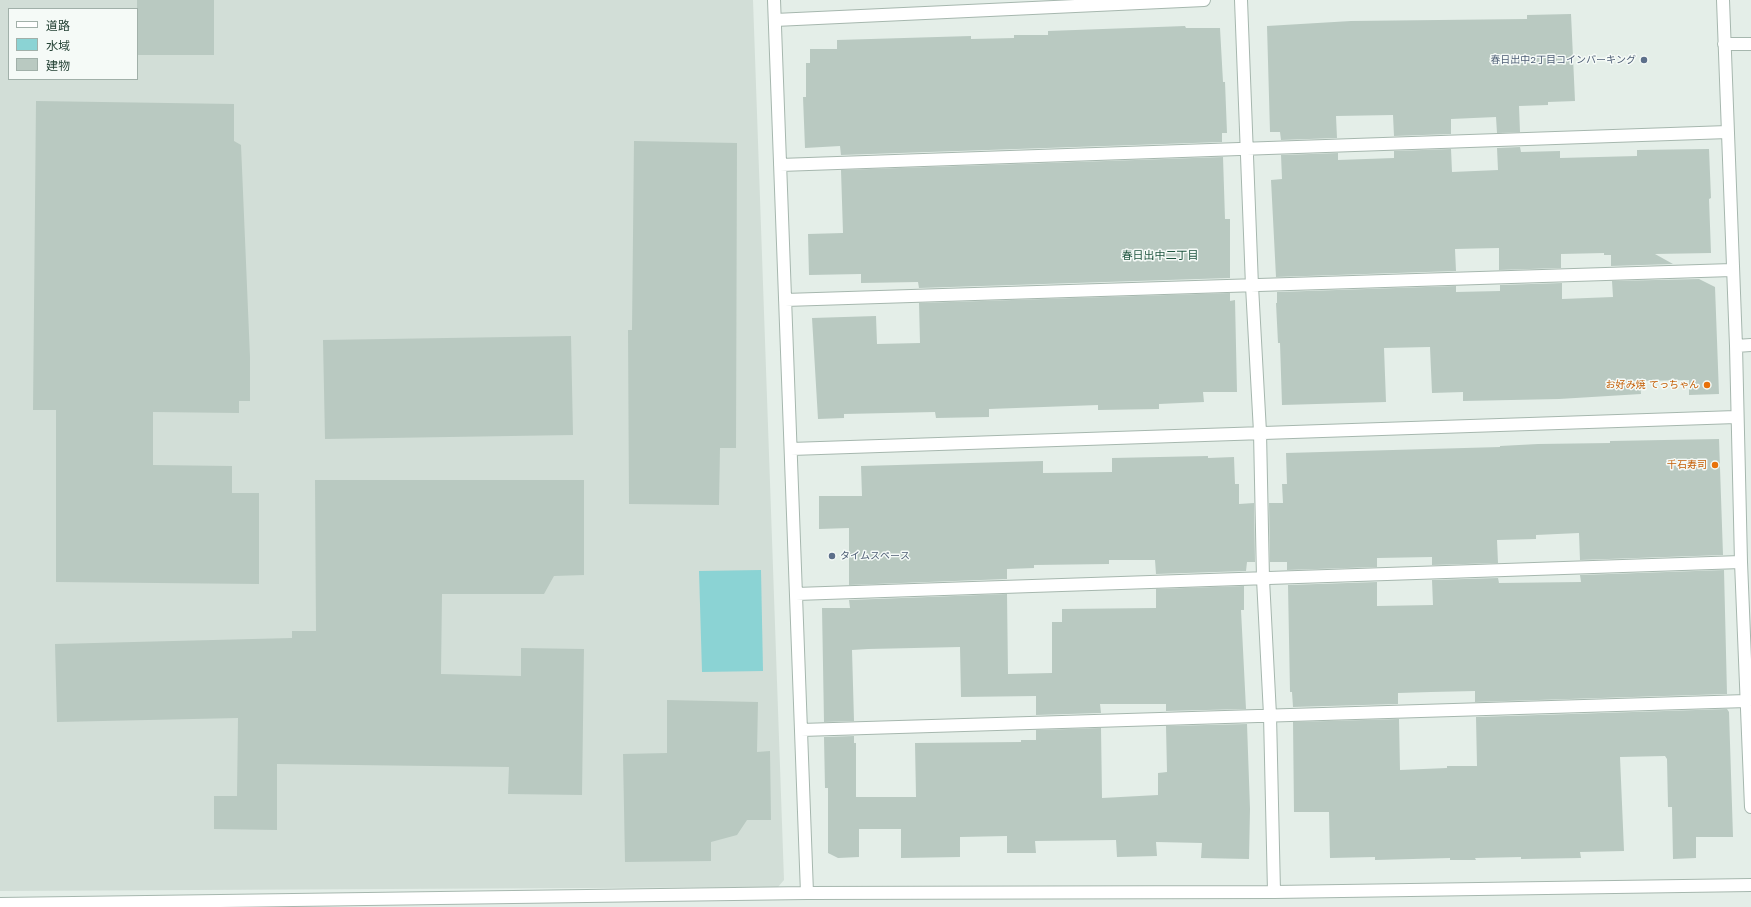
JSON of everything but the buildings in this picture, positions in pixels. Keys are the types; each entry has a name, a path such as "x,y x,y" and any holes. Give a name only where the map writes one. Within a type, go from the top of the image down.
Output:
{"street":[{"path":"774,0 807,893"},
{"path":"775,20 1204,0"},
{"path":"1241,0 1252,286 1260,432 1263,579 1270,716 1274,892"},
{"path":"1723,0 1736,346 1736,417 1741,562 1747,607 1747,702 1751,807"},
{"path":"1724,44 1751,44"},
{"path":"780,165 1728,132"},
{"path":"786,300 1732,270"},
{"path":"1736,346 1751,346"},
{"path":"791,449 1736,417"},
{"path":"796,594 1741,562"},
{"path":"801,730 1747,702"},
{"path":"0,904 807,893 1274,892 1751,885"}],"shaded area":[{"path":"0,0 753,0 784,880 778,887 0,891"}],"water":[{"path":"761,570 763,671 702,672 699,571"}],"place":[{"name":"春日出中2丁目コインパーキング","path":"1644,60"},
{"name":"お好み焼 てっちゃん","path":"1707,385"},
{"name":"千石寿司","path":"1715,465"},
{"name":"タイムスペース","path":"832,556"}],"district":[{"name":"春日出中二丁目","path":"1160,256"}]}
